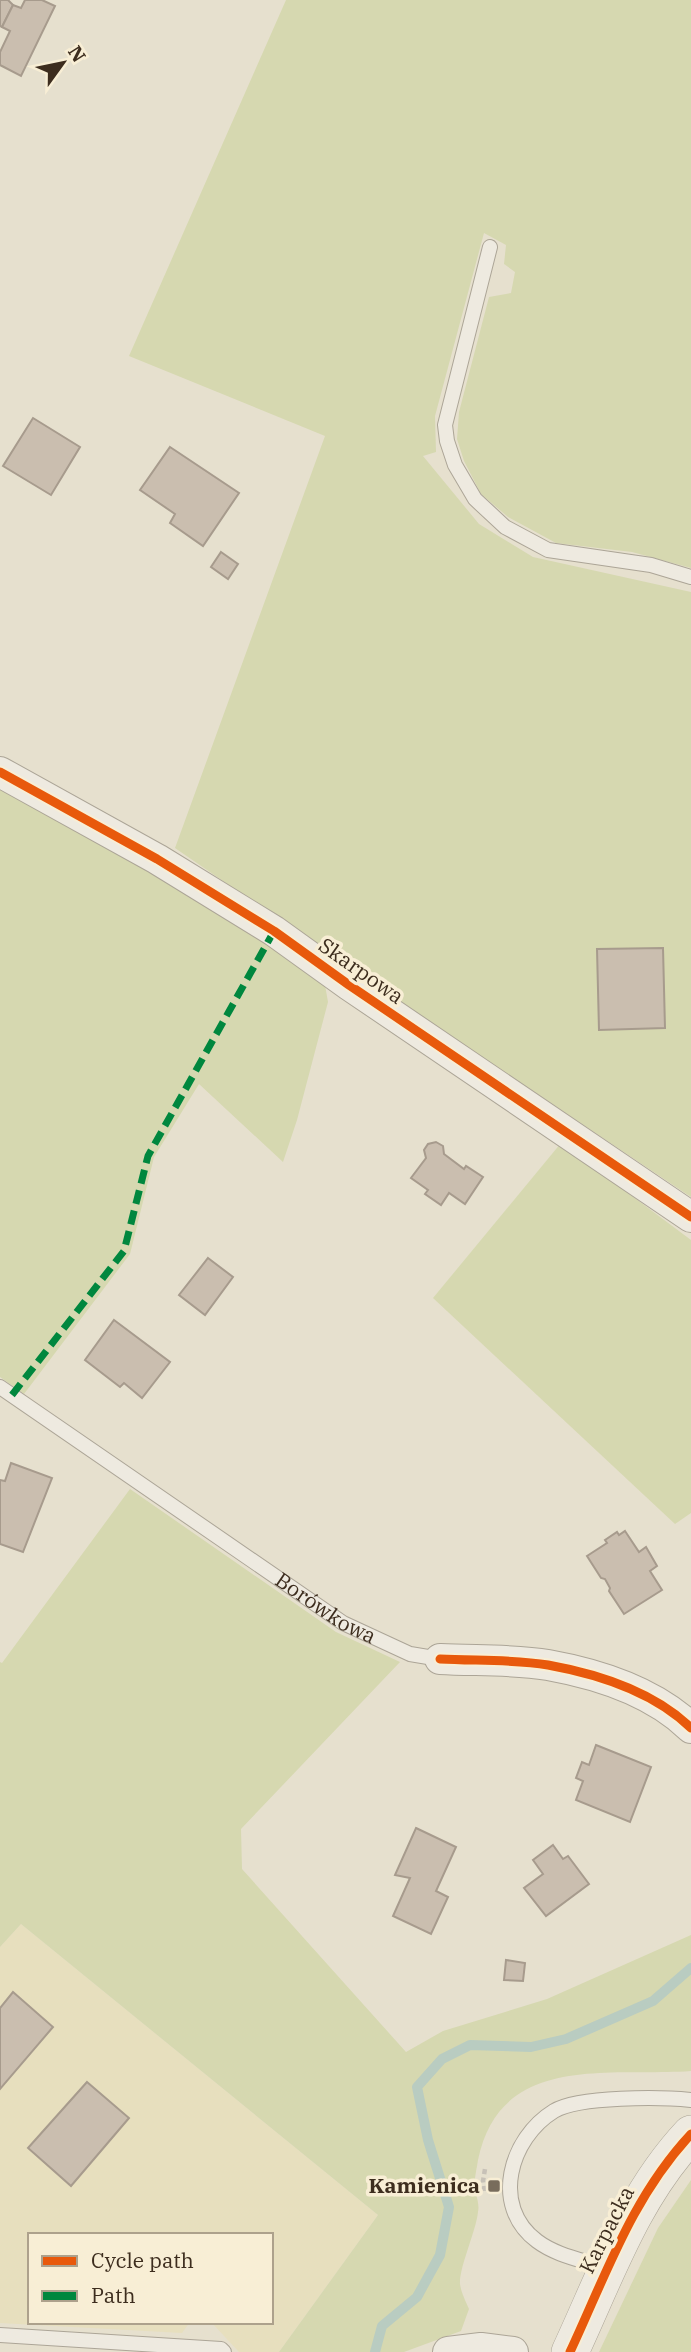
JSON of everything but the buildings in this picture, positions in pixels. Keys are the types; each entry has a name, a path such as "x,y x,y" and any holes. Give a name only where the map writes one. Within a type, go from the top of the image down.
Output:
{"street":[{"name":"Skarpowa","path":"0,772 158,859 274,931 349,985 691,1217"},
{"name":"Borówkowa","path":"440,1659 547,1665 594,1676 637,1692 675,1712 691,1728"},
{"name":"Karpacka","path":"570,2352 606,2268 641,2198 667,2160 691,2134"},
{"path":"448,2352 481,2348 513,2352"}],"lane":[{"path":"490,247 446,425 447,441 455,465 475,499 505,527 548,551 651,565 691,577"},
{"name":"Borówkowa","path":"0,1387 343,1623 410,1654 440,1659"},
{"path":"606,2268 559,2254 535,2240 517,2218 508,2186 516,2152 533,2129 555,2110 589,2101 691,2100"},
{"path":"0,2335 221,2349 224,2352"}],"shaded area":[{"path":"21,1924 378,2215 279,2352 239,2352 213,2324 273,2324 273,2233 28,2233 28,2324 189,2324 182,2333 0,2323 0,1947"}],"green space":[{"path":"286,0 691,0 691,568 632,552 556,543 508,517 481,494 464,461 457,439 459,412 489,297 511,293 515,272 504,264 506,245 484,233 435,416 436,452 423,456 479,524 533,557 691,592 691,1197 175,848 325,436 129,356"},
{"path":"0,787 152,870 304,967 325,985 328,1002 297,1120 283,1162 199,1084 154,1157 130,1254 24,1394 0,1377"},
{"path":"561,1143 691,1240 691,1513 675,1524 433,1298"},
{"path":"130,1489 336,1632 400,1662 241,1829 242,1869 406,2052 443,2031 547,1999 691,1935 691,2071 594,2073 562,2077 534,2086 509,2101 490,2125 478,2160 475,2189 478,2212 460,2277 461,2290 469,2309 461,2331 404,2352 279,2352 378,2215 21,1924 0,1947 0,1662 2,1663"},
{"path":"691,2180 691,2352 599,2352 658,2228"}],"waterway":[{"path":"375,2352 382,2326 417,2297 440,2255 449,2207 428,2140 417,2087 442,2059 470,2045 531,2047 566,2039 653,2001 691,1968"}],"marked path":[{"path":"12,1395 124,1251 148,1156 274,931"}],"cycle path":[{"path":"0,772 157,859 274,931 349,985 691,1217"},
{"path":"440,1659 535,1663 605,1679 660,1704 691,1728"},
{"path":"570,2352 636,2210 670,2158 691,2134"}],"place":[{"name":"Kamienica","path":"494,2186"}]}
